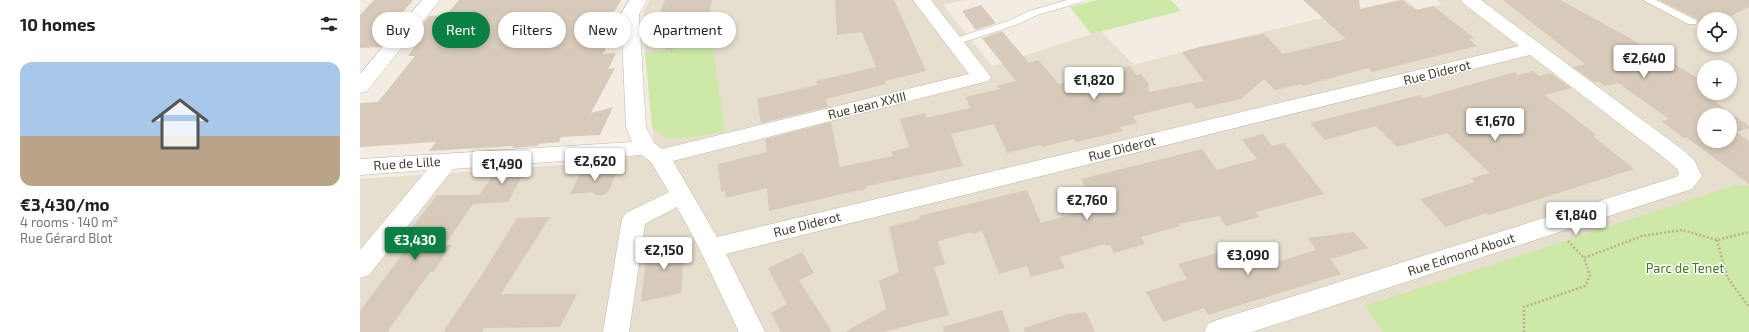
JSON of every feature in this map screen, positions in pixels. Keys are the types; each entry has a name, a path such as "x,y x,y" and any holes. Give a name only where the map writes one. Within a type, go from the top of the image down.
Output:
{"street":[{"path":"360,87 431,0"},
{"path":"638,0 630,14 636,127 682,195 711,248 752,332"},
{"name":"Rue Jean XXIII","path":"652,152 981,77 922,0"},
{"path":"1470,0 1534,48"},
{"name":"Rue Diderot","path":"711,248 1534,48"},
{"name":"Rue Edmond About","path":"1217,332 1684,183 1691,176 1686,164 1675,155 1534,48"},
{"name":"Rue de Lille","path":"360,166 637,148 652,152"},
{"path":"360,268 447,161"},
{"path":"616,332 634,219 682,195"}],"lane":[{"path":"954,42 1012,23 1033,13 1078,0"},
{"path":"1648,0 1692,22"}],"path":[{"path":"1524,332 1524,307 1585,286 1590,276 1584,258 1642,236 1682,230 1717,240 1749,232"},
{"path":"1717,240 1727,277 1749,307"}],"shaded area":[{"path":"650,0 965,0 943,5 992,66 1101,31 1134,65 1213,44 1398,0 1406,0 1418,10 1442,4 1437,0 1749,0 1749,332 360,332 360,179 622,161 654,144 645,48 736,48 736,12 644,12"}],"green space":[{"path":"1098,0 1171,0 1181,11 1091,34 1070,7"},
{"path":"682,48 713,48 725,131 700,136 669,139 652,128 645,53"},
{"name":"Parc de Tenet","path":"1736,185 1749,186 1749,332 1383,332 1365,306"}],"building":[{"path":"374,0 413,0 403,12 372,12 372,47 360,48 360,15"},
{"path":"459,0 621,0 614,12 574,12 574,48 606,48 603,54 616,53 608,69 615,68 591,113 613,107 600,135 561,137 559,142 512,148 514,146 429,151 436,142 360,147 360,103 378,102 415,56 408,56 414,48 424,48 424,22 429,16 432,16 432,48 490,48 490,12 449,12"},
{"path":"665,0 712,0 710,12 660,12"},
{"path":"835,0 894,0 926,71 885,81 886,84 826,99 828,107 761,123 757,99 817,85 816,81 876,67 862,32 837,35"},
{"path":"1303,0 1359,0 1360,9 1402,0 1416,10 1433,6 1474,38 1469,39 1477,46 1372,72 1368,68 1302,86 1301,84 1275,90 1264,79 1241,99 1196,109 1191,102 1133,116 1137,123 1120,127 1123,131 1076,142 1074,139 1042,147 1041,145 1007,153 994,124 951,134 963,166 867,186 863,191 860,190 769,211 767,188 726,198 725,191 721,192 718,164 767,152 765,139 831,122 840,167 893,156 891,152 909,147 900,119 925,113 926,118 970,108 966,97 1000,89 997,86 1016,81 982,38 1002,31 1029,63 1038,60 1059,84 1130,66 1136,75 1141,74 1148,83 1149,92 1204,81 1182,52 1199,47 1264,34 1283,54 1346,39"},
{"path":"1503,0 1560,0 1626,36 1697,78 1697,100 1712,100 1724,108 1697,108 1697,145 1686,137 1684,138 1661,121 1669,119 1618,83 1605,86 1598,81 1594,82 1573,67 1585,64"},
{"path":"1659,0 1749,0 1749,7 1737,13 1697,12 1697,19"},
{"path":"981,5 996,23 976,30 962,11"},
{"path":"666,48 681,48 665,50"},
{"path":"1533,71 1539,76 1550,73 1571,88 1545,95 1596,135 1593,136 1634,169 1505,210 1488,215 1486,213 1446,227 1420,199 1475,182 1471,178 1490,173 1447,133 1397,147 1376,126 1325,140 1310,123 1420,95 1423,98 1515,72 1518,75"},
{"path":"1737,117 1749,126 1749,128 1737,132"},
{"path":"1737,133 1749,141 1749,184 1701,148 1737,148"},
{"path":"1263,134 1272,146 1284,143 1324,194 1255,212 1259,217 1226,226 1219,216 1179,224 1180,226 1141,237 1145,244 1114,253 1110,245 1106,246 1105,244 1060,257 1065,268 1031,277 1027,266 999,274 982,231 972,234 972,232 938,241 945,264 934,267 949,315 884,332 845,332 886,309 879,281 899,272 889,227 920,219 919,216 1027,190 1041,223 1081,212 1078,208 1093,204 1081,179 1202,149 1217,170 1257,159 1242,140"},
{"path":"528,165 508,202 473,204 499,167"},
{"path":"618,168 609,191 603,195 596,195 593,192 570,194 583,171"},
{"path":"437,195 479,195 445,245 452,245 433,272 430,272 387,332 360,332 360,311 413,240 402,240"},
{"path":"550,217 501,294 577,294 560,327 484,328 482,332 443,332 483,273 517,218"},
{"path":"1354,232 1368,248 1330,259 1341,274 1208,315 1204,308 1163,322 1146,292 1187,279 1178,264 1256,242 1271,264 1316,250 1308,238"},
{"path":"685,239 681,293 641,302 647,249"},
{"path":"802,252 814,273 799,280 832,332 781,332 771,313 787,304 768,268"},
{"path":"1002,310 1010,332 944,332 943,327"},
{"path":"1086,312 1095,332 1025,332 1024,328 1068,314"}]}
